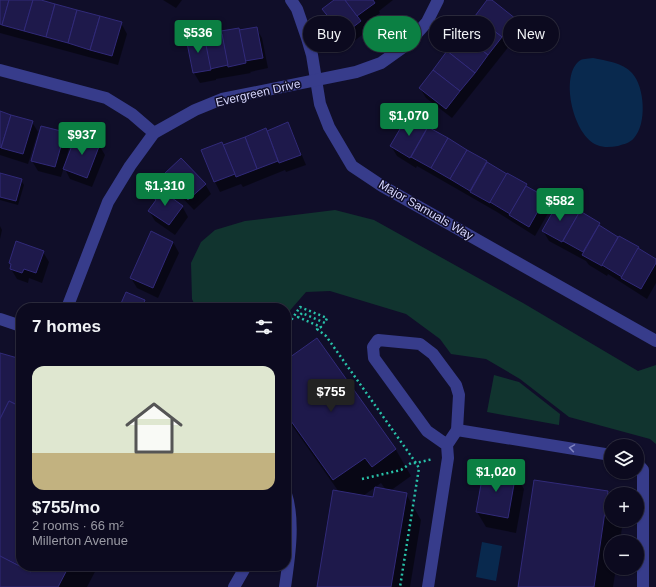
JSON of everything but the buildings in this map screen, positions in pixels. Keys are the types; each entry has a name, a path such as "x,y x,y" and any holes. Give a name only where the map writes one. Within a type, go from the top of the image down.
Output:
{"street":[{"name":"Major Samuals Way","path":"291,0 297,9 307,38 320,104 329,127 352,166 382,186 656,341"},
{"name":"Evergreen Drive","path":"70,303 108,202 130,166 154,133 194,110 222,99 356,72 380,63 412,39 427,22 438,0"},
{"path":"0,70 106,98 132,114 154,133"},
{"path":"0,319 16,324"},
{"path":"428,587 448,458 447,445 457,430 460,395 456,385 433,354 420,344 378,340 372,347 374,358 426,431 447,445"},
{"path":"457,430 604,453"},
{"path":"643,479 643,587"},
{"path":"234,587 243,571"},
{"path":"285,587 288,571"}],"path":[{"path":"291,320 300,307 327,318 326,323 302,313 298,317 321,326 317,329 326,336 419,468 400,587"},
{"path":"362,479 401,470 411,463 439,458"}],"green space":[{"path":"335,210 374,220 523,303 638,371 656,365 656,444 650,439 569,417 520,379 486,359 451,354 440,339 406,314 330,291 306,292 291,309 291,303 194,303 192,299 191,263 201,242 215,230 245,221"},
{"path":"494,375 519,382 560,414 559,425 487,412"}],"water":[{"path":"593,58 614,62 624,66 632,73 640,87 643,106 641,124 634,138 627,143 610,147 602,147 597,145 589,140 582,131 576,119 570,93 570,81 573,70 578,62 583,59"},
{"path":"482,542 502,546 496,581 476,577"}]}
